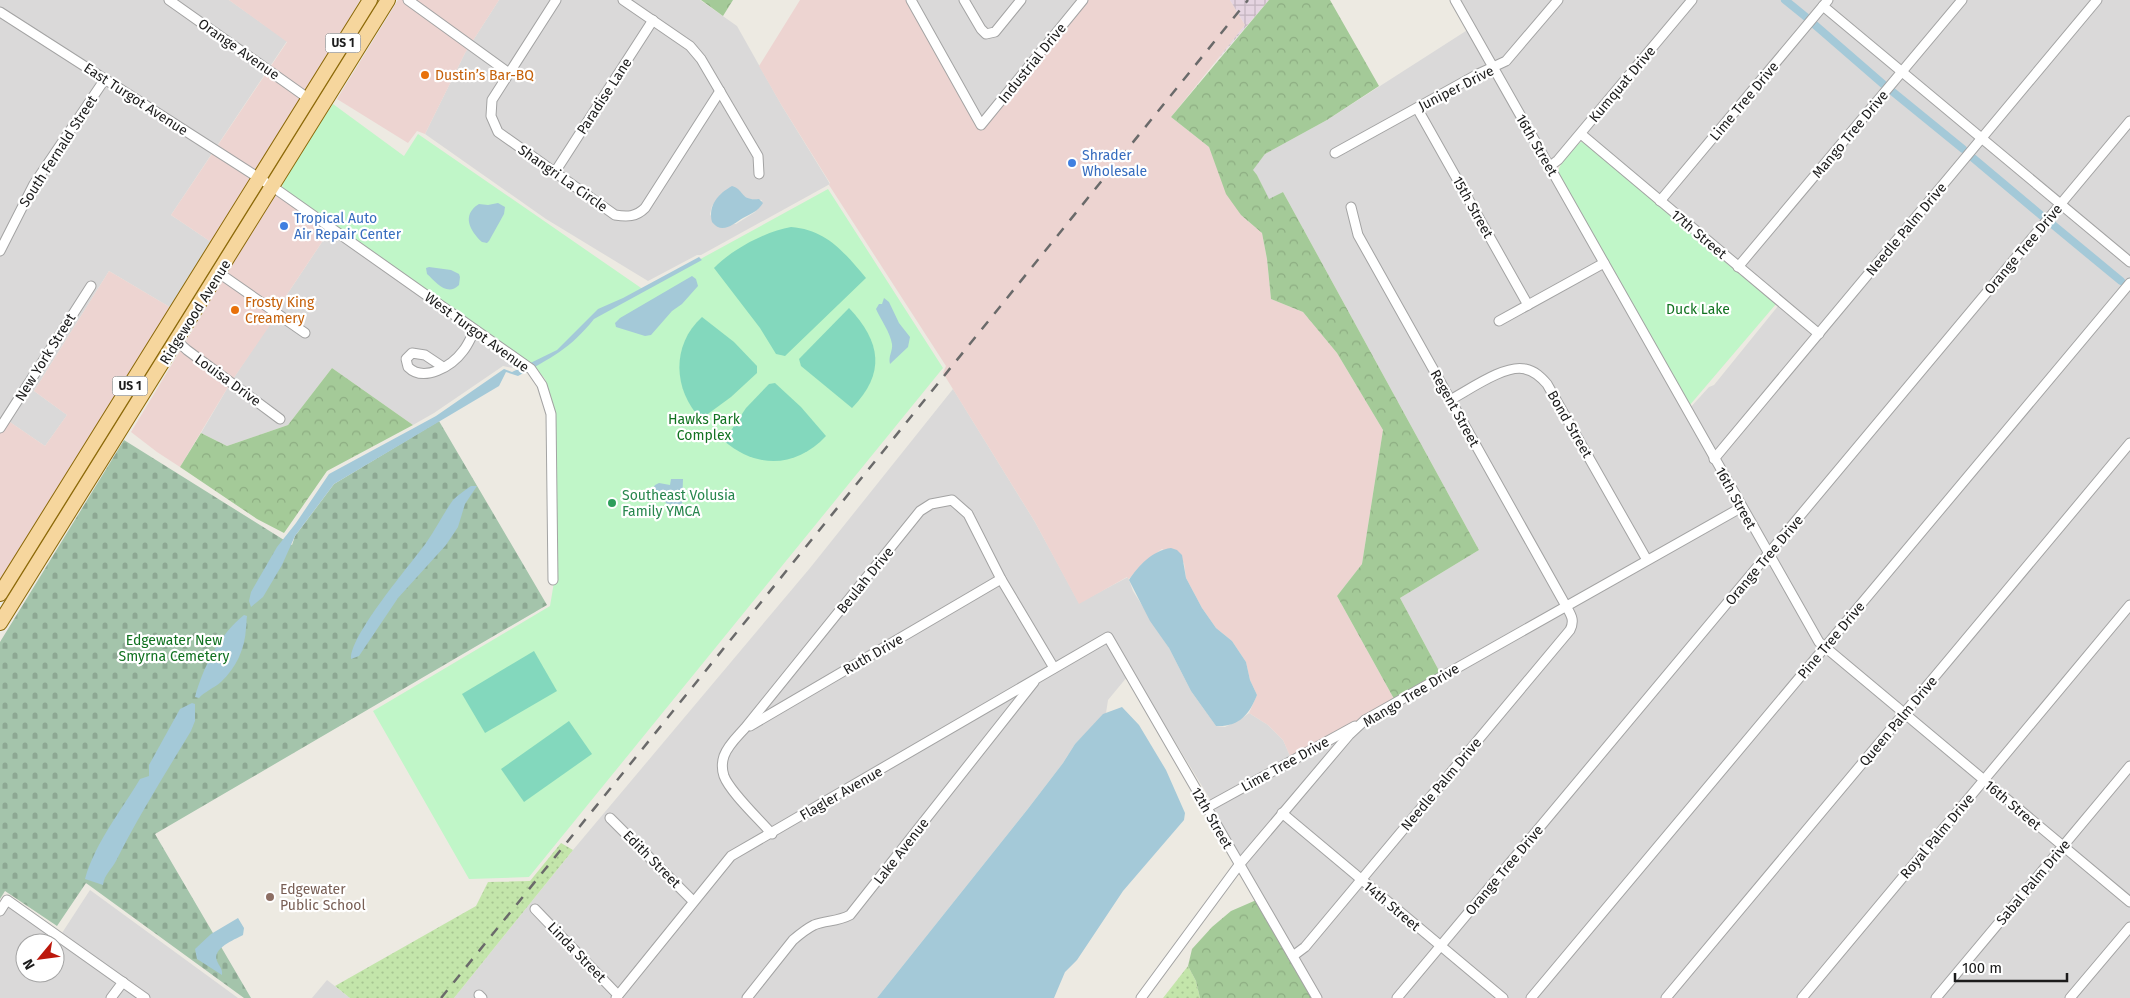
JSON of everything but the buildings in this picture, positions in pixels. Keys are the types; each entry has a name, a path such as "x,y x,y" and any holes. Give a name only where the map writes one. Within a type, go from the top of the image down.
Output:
{"main road":[{"name":"Ridgewood Avenue","path":"0,594 370,0"},
{"path":"366,34 368,20 380,0"},
{"name":"Ridgewood Avenue","path":"0,623 388,0"},
{"path":"177,340 174,333 176,325 205,277 210,258"},
{"path":"122,429 124,411 159,355 161,348 159,338"},
{"path":"21,590 20,575 64,502 66,489"},
{"path":"0,594 0,607"}],"street":[{"name":"Orange Avenue","path":"169,0 309,99"},
{"path":"408,0 509,73 556,0"},
{"path":"623,0 690,46 701,58 758,156 760,174"},
{"name":"Industrial Drive","path":"911,0 981,126 1083,0"},
{"path":"964,0 981,30 986,34 995,32 1021,0"},
{"name":"16th Street","path":"1455,0 1813,634 1825,647 1904,714 2130,902"},
{"name":"Juniper Drive","path":"1334,153 1478,74 1506,61 1558,0"},
{"name":"Kumquat Drive","path":"1549,167 1558,160 1692,0"},
{"name":"Mango Tree Drive","path":"1738,267 1962,0"},
{"name":"Needle Palm Drive","path":"1714,459 2097,0"},
{"path":"1825,3 1902,72 2130,262"},
{"name":"Lime Tree Drive","path":"1660,201 1825,3"},
{"name":"East Turgot Avenue","path":"0,12 273,187"},
{"name":"Paradise Lane","path":"555,172 653,20"},
{"name":"Shangri La Circle","path":"509,73 492,100 491,116 498,132 615,215 629,217 645,208 720,91"},
{"name":"South Fernald Street","path":"0,251 34,184 105,79"},
{"name":"15th Street","path":"1417,108 1528,305"},
{"name":"Orange Tree Drive","path":"1397,998 2130,122"},
{"name":"17th Street","path":"1580,134 1819,334"},
{"name":"West Turgot Avenue","path":"273,187 528,367 542,385 551,414 552,580"},
{"name":"Regent Street","path":"1351,207 1358,235 1566,606"},
{"path":"1499,321 1604,263"},
{"path":"219,273 305,333"},
{"name":"Pine Tree Drive","path":"1532,998 2130,283"},
{"name":"New York Street","path":"0,428 91,286"},
{"path":"443,367 464,350 475,330"},
{"name":"Louisa Drive","path":"177,340 187,350 280,419"},
{"name":"Bond Street","path":"1450,400 1507,369 1524,368 1537,374 1547,384 1647,560"},
{"name":"Queen Palm Drive","path":"1666,998 2130,443"},
{"name":"Beulah Drive","path":"772,834 730,786 724,776 722,767 724,756 733,741 746,728 920,511 931,504 952,500 968,514 1001,579 1054,668"},
{"name":"Mango Tree Drive","path":"1141,998 1239,866 1282,813 1365,720 1742,507"},
{"name":"Ruth Drive","path":"746,728 1001,579"},
{"name":"Royal Palm Drive","path":"1802,998 2130,605"},
{"name":"Needle Palm Drive","path":"1293,956 1305,947 1570,630 1573,618 1566,606"},
{"name":"Flagler Avenue","path":"617,996 693,900 731,856 772,834 1108,637"},
{"name":"12th Street","path":"1108,637 1317,998"},
{"name":"Lake Avenue","path":"747,998 793,940 802,932 816,924 840,921 850,915 1036,678"},
{"name":"Lime Tree Drive","path":"1206,808 1365,720"},
{"name":"Sabal Palm Drive","path":"1936,998 2130,766"},
{"name":"14th Street","path":"1282,813 1503,998"},
{"name":"Edith Street","path":"610,818 693,900"},
{"path":"0,911 7,900 145,998"},
{"name":"Linda Street","path":"535,909 617,996"},
{"path":"2070,998 2130,927"},
{"path":"112,998 122,982"}],"shaded area":[{"path":"0,0 229,0 287,41 171,215 214,244 173,309 109,271 34,391 67,415 45,446 7,420 0,431"},
{"path":"229,0 360,0 301,103 214,244 171,215 287,42"},
{"path":"398,0 499,0 465,53 425,134 417,131 408,143 337,99"},
{"path":"499,0 700,0 737,26 782,106 830,184 701,255 697,255 648,281 546,219 425,134 465,53","holes":["722,193 740,193 748,199 762,200 755,212 736,224 715,225 710,214 712,206"]},
{"path":"800,0 911,0 983,121 1077,0 1230,0 1245,25 1171,117 1209,147 1218,170 1241,215 1262,233 1271,299 1303,312 1337,353 1383,430 1362,564 1337,596 1398,706 1294,765 1283,740 1268,725 1249,713 1257,695 1250,680 1246,662 1232,641 1216,628 1202,608 1186,578 1184,563 1162,549 1142,564 1129,579 1127,577 1079,604 1035,522 943,373 946,366 829,185 830,183 759,66"},
{"path":"911,0 1077,0 983,121"},
{"path":"1230,0 1269,0 1213,65 1245,25"},
{"path":"1453,0 2130,0 2130,998 1319,998 1212,812 1216,809 1132,671 1108,700 1106,713 1075,744 1027,810 877,998 454,998 573,850 810,568 953,389 1035,522 1079,603 1128,577 1133,591 1169,648 1191,691 1216,726 1225,727 1249,713 1268,725 1283,740 1294,765 1444,680 1400,598 1479,550 1283,192 1269,200 1257,175 1252,170 1265,154 1327,120 1469,29","holes":["1580,139 1590,140 1778,306 1714,385 1709,387 1689,409 1554,172 1556,165"]},
{"path":"279,187 332,227 268,323 270,325 231,382 180,467 131,432"},
{"path":"332,227 524,362 512,368 503,366 413,425 332,368 288,425 227,446 201,433 231,382 269,325 268,323"},
{"path":"109,271 173,309 0,587 0,431 7,420 45,446 67,415 34,391"},
{"path":"90,890 238,998 0,998 0,915 11,901 62,933"},
{"path":"327,980 350,998 312,998"}],"green space":[{"path":"701,0 733,0 723,16"},
{"path":"1269,0 1330,0 1379,86 1327,120 1265,154 1253,170 1269,199 1283,192 1479,550 1400,598 1444,680 1398,706 1337,596 1362,564 1383,430 1337,353 1303,312 1271,299 1262,233 1241,215 1226,194 1209,147 1171,117"},
{"name":"Hawks Park Complex","path":"333,104 404,156 418,134 644,290 828,189 943,368 529,877 469,879 373,711 550,606 557,564 554,408 545,379 533,365 283,189 282,184 286,174"},
{"name":"Duck Lake","path":"1581,142 1587,143 1776,304 1689,406 1558,172 1561,163"},
{"path":"791,227 815,233 834,244 866,278 785,356 776,354 760,328 714,268 739,248 750,242 781,229"},
{"path":"849,308 868,333 873,345 875,358 870,382 863,395 852,408 801,366 799,359"},
{"path":"702,317 734,342 757,366 757,373 731,397 701,419 685,395 679,368 685,341 692,328"},
{"path":"332,368 413,425 327,471 284,533 257,519 180,467 201,433 227,446 288,425"},
{"path":"775,383 801,407 826,436 814,447 789,459 776,461 750,457 724,441 746,408 769,384"},
{"name":"Edgewater New Smyrna Cemetery","path":"439,421 547,605 155,834 251,998 244,998 86,883 57,926 5,891 0,899 0,642 124,440 292,545 295,536 334,484"},
{"path":"534,651 557,691 485,733 462,694"},
{"path":"569,721 592,754 524,802 501,769"},
{"path":"561,843 573,850 454,998 350,998 335,986 476,906 488,882 530,881"},
{"path":"1261,898 1319,998 1200,998 1196,981 1188,966 1192,949 1212,927 1231,911"},
{"path":"1188,966 1196,981 1200,998 1163,998"}],"water":[{"path":"732,186 746,197 759,199 763,203 754,212 728,227 720,228 712,222 711,210 718,196"},
{"path":"498,203 505,207 504,214 489,241 487,243 482,242 471,228 469,223 470,213 479,204"},
{"path":"699,257 702,260 594,319 577,338 550,358 518,376 506,372 499,386 334,484 295,536 282,565 263,597 251,607 249,601 251,592 277,547 296,523 329,474 436,416 504,369 512,372 557,350 598,309 623,298"},
{"path":"426,268 451,270 459,274 459,285 450,289 442,287 427,274"},
{"path":"692,276 696,279 698,286 651,335 645,336 616,327 615,323 620,318"},
{"path":"884,298 889,302 899,323 910,337 908,347 890,364 891,340 876,309 879,304 882,304"},
{"path":"671,479 683,479 682,506 667,504 662,498 654,501 652,497 655,485 659,483 670,485"},
{"path":"471,486 477,486 465,504 458,527 446,545 398,598 359,656 351,659 353,648 370,618 426,543 453,500"},
{"path":"1171,548 1177,550 1182,555 1186,578 1202,608 1216,628 1232,641 1246,662 1250,680 1257,695 1247,714 1237,722 1216,726 1191,691 1169,648 1150,621 1129,580 1137,569 1152,555"},
{"path":"244,615 247,616 245,636 242,651 235,664 221,682 199,698 195,697 203,674 220,641"},
{"path":"192,703 195,704 195,721 191,731 106,875 103,885 85,879 95,853 109,827 140,779 149,776 149,765 180,709"},
{"path":"1122,707 1139,725 1166,770 1185,813 1184,820 1123,891 1077,960 1065,972 1054,998 877,998 1027,810 1075,744 1103,714"},
{"path":"238,918 244,928 243,935 221,948 216,956 222,975 197,959 195,949 211,934"}],"waterway":[{"path":"1785,0 1806,17"},
{"path":"1815,25 1883,84"},
{"path":"1893,92 1963,149"},
{"path":"1973,158 2042,216"},
{"path":"2052,224 2121,281"}],"railway":[{"path":"441,998 1248,0"}],"place":[{"name":"Dustin’s Bar-BQ","path":"425,75"},
{"name":"Shrader Wholesale","path":"1072,163"},
{"name":"Tropical Auto Air Repair Center","path":"284,226"},
{"name":"Frosty King Creamery","path":"235,310"},
{"name":"Southeast Volusia Family YMCA","path":"612,503"},
{"name":"Edgewater Public School","path":"270,897"}]}
